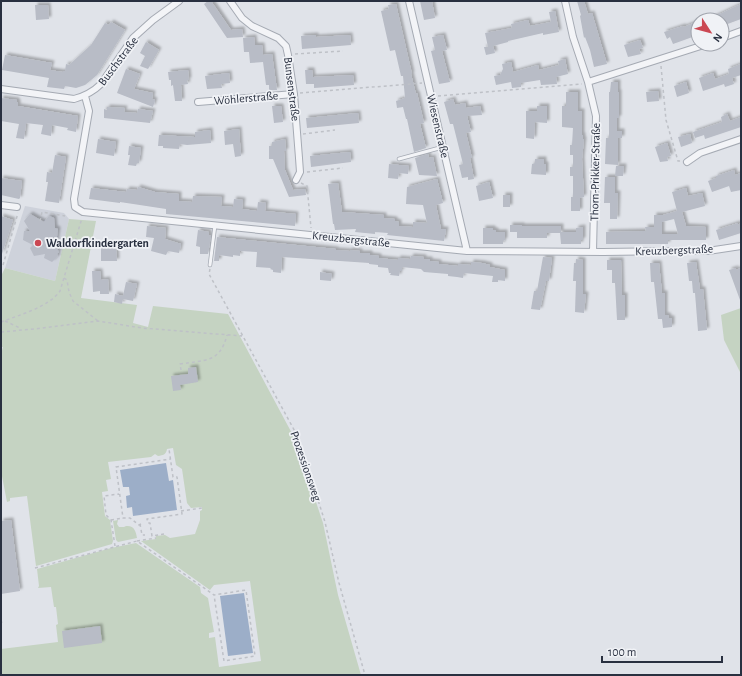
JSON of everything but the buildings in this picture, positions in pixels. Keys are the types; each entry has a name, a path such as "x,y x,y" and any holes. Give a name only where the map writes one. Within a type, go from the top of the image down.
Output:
{"street":[{"name":"Buschstraße","path":"85,96 101,84 133,38 153,20 179,1"},
{"name":"Bunsenstraße","path":"230,1 242,18 252,26 278,38 286,46 294,94 300,172"},
{"name":"Wiesenstraße","path":"409,1 467,251"},
{"name":"Thorn-Prikker-Straße","path":"565,1 573,37 588,82 596,116 593,252"},
{"path":"730,35 741,31"},
{"path":"588,82 690,50"},
{"path":"1,89 74,99 85,96 89,111 74,199 75,207 83,212"},
{"name":"Wöhlerstraße","path":"198,102 294,94"},
{"path":"687,162 700,153 741,139"},
{"path":"296,180 300,172"},
{"path":"1,205 17,207"},
{"name":"Kreuzbergstraße","path":"83,212 130,218 215,225 467,251 708,251 741,246"}],"lane":[{"path":"399,159 443,148"},
{"path":"210,265 215,225"}],"path":[{"path":"288,55 343,51"},
{"path":"660,60 666,120 678,161 687,162"},
{"path":"432,97 578,85 588,82"},
{"path":"294,94 428,83"},
{"path":"297,135 335,130"},
{"path":"300,172 343,168"},
{"path":"296,180 306,186 311,235"},
{"path":"3,265 18,214 17,207"},
{"path":"40,221 42,212 65,216"},
{"path":"1,322 50,301 60,291 83,212"},
{"name":"Prozessionsweg","path":"210,265 209,274 298,437 325,522 339,583 365,675"},
{"path":"63,278 67,280 69,292 73,301 98,321"},
{"path":"5,320 6,323 20,328 20,330"},
{"path":"1,332 98,321 142,328 243,336"},
{"path":"181,370 180,364 214,357 221,351 226,335"},
{"path":"164,534 152,536 150,523 147,523 148,519 182,514 177,477 173,478 170,449"},
{"path":"123,518 116,467 171,459"},
{"path":"115,547 111,520 106,515 104,496 119,494"},
{"path":"181,511 202,508"},
{"path":"111,520 130,518 140,524 142,536 145,535"},
{"path":"35,568 137,541 156,538"},
{"path":"137,541 214,594 246,590 256,656 224,661 214,594"},
{"path":"1,620 2,624"}],"shaded area":[{"name":"Waldorfkindergarten","path":"25,206 64,213 69,219 55,281 5,268"}],"green space":[{"path":"69,219 96,221 81,298 137,305 133,323 148,327 153,306 228,314 295,439 323,523 338,595 361,675 1,675 1,649 58,642 56,607 54,607 51,587 38,588 37,569 111,548 136,543 200,587 201,593 208,598 214,632 209,633 209,638 215,637 219,667 261,661 250,581 214,585 210,590 141,541 156,539 156,536 165,535 170,538 195,534 200,520 200,511 202,510 202,507 191,508 187,503 182,469 176,465 173,448 167,449 165,454 158,456 155,454 151,457 108,462 111,479 106,480 108,491 102,492 105,516 110,520 113,541 112,544 36,566 27,496 10,498 10,501 7,502 1,471 1,354 3,347 1,347 1,276 5,268 55,281"},
{"path":"741,308 740,372 724,340 721,315"},
{"path":"118,520 117,524 119,527 131,526 135,531 137,538 118,542 116,540 113,521"}],"water":[{"path":"166,463 169,481 173,480 177,510 133,516 132,507 127,508 126,496 130,495 129,487 123,487 120,470"},
{"path":"244,593 253,653 228,656 220,596"}],"place":[{"name":"Waldorfkindergarten","path":"38,243"}]}
